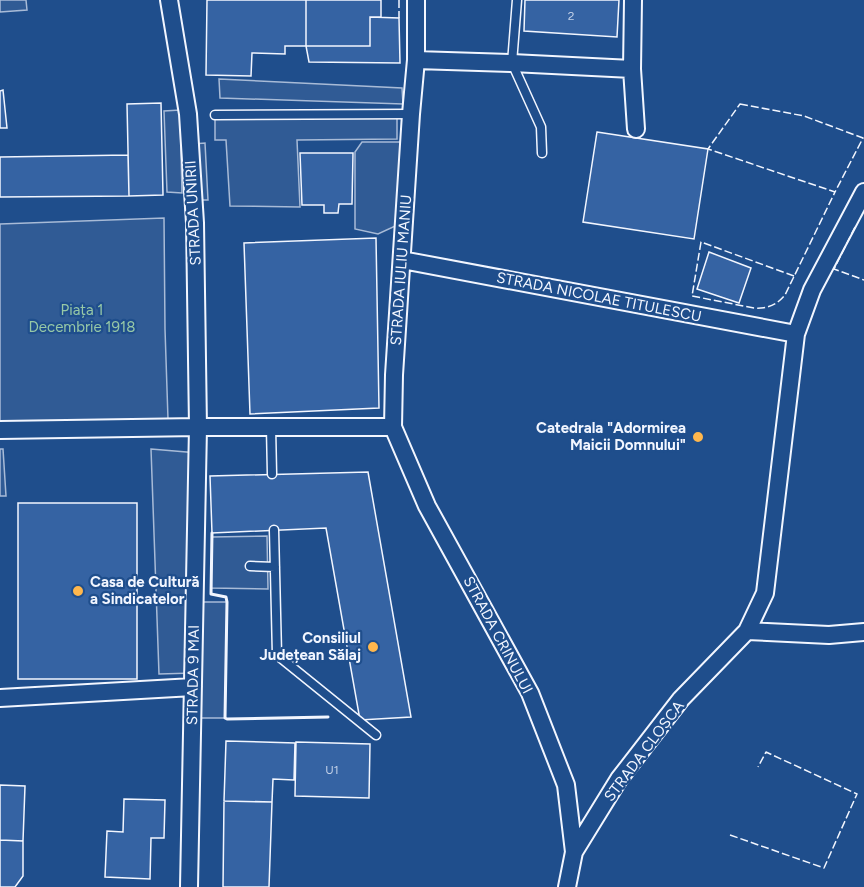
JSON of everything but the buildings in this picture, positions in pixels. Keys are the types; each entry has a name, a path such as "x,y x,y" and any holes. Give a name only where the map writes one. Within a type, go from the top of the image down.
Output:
{"street":[{"name":"STRADA UNIRII","path":"169,0 188,114 195,223 198,427"},
{"name":"STRADA IULIU MANIU","path":"393,427 394,375 416,60 416,0"},
{"path":"633,0 632,69 636,129"},
{"path":"416,60 632,69"},
{"path":"864,192 812,290 796,334 765,593 747,631 829,635 864,632"},
{"name":"STRADA NICOLAE TITULESCU","path":"402,260 796,334"},
{"name":"STRADA 9 MAI","path":"189,887 198,427"},
{"path":"0,430 393,427"},
{"name":"STRADA CRINULUI","path":"393,427 427,506 530,693 566,786 574,852"},
{"name":"STRADA CLOȘCA","path":"567,887 574,852 619,779 681,699 747,631"},
{"path":"0,698 193,687"}],"lane":[{"path":"517,0 512,63 541,127 542,153"},
{"path":"215,115 411,114"},
{"path":"271,427 272,474"},
{"path":"274,530 277,655 376,735"},
{"path":"250,566 275,567"}],"shaded area":[{"path":"0,0 26,0 27,10 0,12"},
{"path":"219,79 402,88 403,104 220,98"},
{"path":"180,110 182,193 167,192 164,111"},
{"path":"397,114 397,139 297,140 300,207 230,206 226,140 215,140 215,115"},
{"path":"362,142 410,142 404,222 378,234 355,229 355,152"},
{"path":"205,143 208,200 196,200 193,144"},
{"name":"Piața 1 Decembrie 1918","path":"164,218 168,419 0,422 0,224"},
{"path":"0,449 3,449 6,496 0,496"},
{"path":"151,449 198,453 197,602 227,602 225,718 193,718 194,673 159,674"},
{"path":"267,536 268,589 211,588 212,537"}],"fence":[{"path":"399,0 399,18"},
{"path":"740,104 804,116 863,138 835,192 708,149 740,104"},
{"path":"794,276 701,242 692,296 754,308 775,304 785,295 835,192"},
{"path":"855,227 834,269 864,280"},
{"path":"730,835 824,868 857,794 766,752 758,767"}],"wall":[{"path":"212,533 211,594 226,597 227,602 225,718 328,717"}],"place":[{"name":"Catedrala \"Adormirea Maicii Domnului\"","path":"698,437"},
{"name":"Casa de Cultură a Sindicatelor","path":"78,591"},
{"name":"Consiliul Județean Sălaj","path":"373,647"}]}
